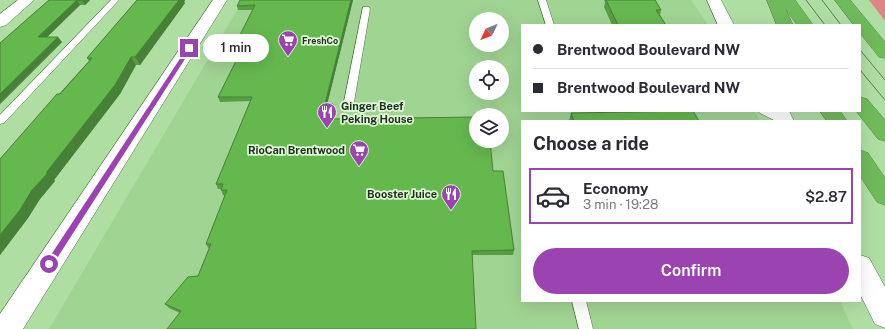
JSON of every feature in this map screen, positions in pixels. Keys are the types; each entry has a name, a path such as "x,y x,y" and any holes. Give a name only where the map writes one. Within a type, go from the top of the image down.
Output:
{"highway":[{"path":"774,0 785,24"},
{"path":"788,0 804,24"},
{"path":"842,0 885,54"},
{"path":"854,0 858,19"},
{"path":"861,104 885,134"},
{"path":"861,160 885,196"}],"street":[{"path":"0,22 27,0"},
{"path":"7,329 220,0"},
{"path":"702,0 724,20"},
{"path":"714,0 724,20"},
{"path":"861,268 885,315"}],"lane":[{"path":"0,121 116,0"},
{"path":"542,0 550,24"},
{"path":"349,102 366,9"},
{"path":"765,112 782,120"},
{"path":"579,302 586,329"}],"shaded area":[{"name":"RioCan Brentwood","path":"243,0 691,0 707,24 521,24 521,112 756,112 760,120 521,120 521,302 840,302 853,329 49,329"},
{"path":"869,0 885,0 885,21"}],"building":[{"path":"49,0 77,0 38,37 58,37 0,94 0,43"},
{"path":"137,0 179,0 135,57 131,57 115,85 46,173 48,173 32,190 20,210 0,235 0,159 57,94 60,94 92,58 87,58"},
{"name":"RioCan Brentwood","path":"240,0 351,0 325,104 333,104 330,119 469,117 469,148 491,148 493,171 503,171 514,250 472,251 476,329 167,329 181,311 165,304 188,277 198,276 211,244 206,244 227,190 221,190 223,184 216,184 252,97 218,97 242,49 234,47 255,5 237,6"},
{"path":"606,0 655,0 661,10 656,10 665,24 618,24"},
{"path":"694,112 698,120 574,120 571,113"}],"tram line":[{"path":"806,0 824,24"},
{"path":"822,0 840,24"},
{"path":"861,51 885,80"},
{"path":"861,71 885,100"}],"place":[{"name":"FreshCo","path":"288,57"},
{"name":"Ginger Beef Peking House","path":"327,129"},
{"name":"RioCan Brentwood","path":"359,167"},
{"name":"Booster Juice","path":"451,211"}],"route":[{"path":"49,264 189,48"}]}
